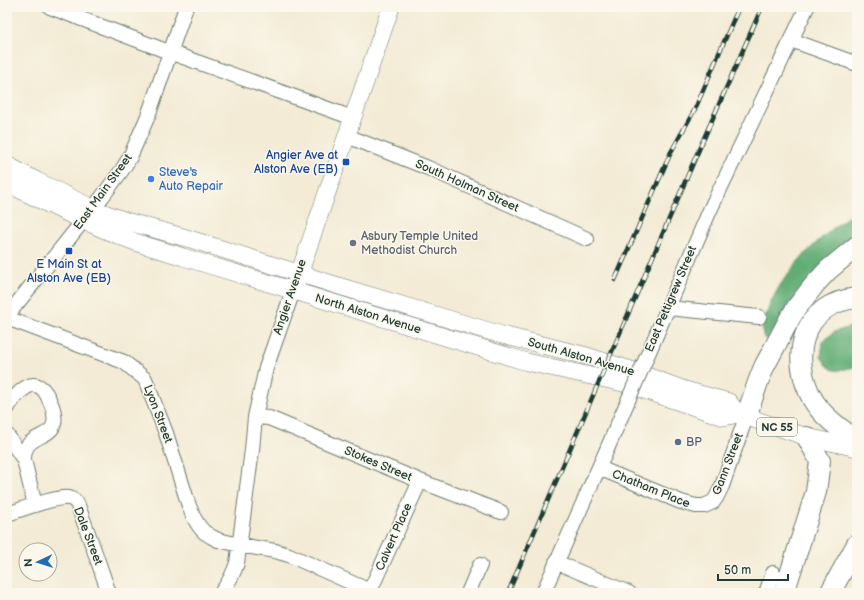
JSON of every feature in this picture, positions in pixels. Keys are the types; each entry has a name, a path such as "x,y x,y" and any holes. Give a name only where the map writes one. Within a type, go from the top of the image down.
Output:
{"highway":[{"path":"742,416 764,367 797,307 828,270 857,246"},
{"path":"857,298 840,301 818,314 810,324 807,331 803,342 801,358 803,375 813,400 831,421 857,441"},
{"path":"784,593 816,492 820,461 808,437"},
{"path":"830,593 857,544"}],"main road":[{"name":"Angier Avenue","path":"293,291 391,7"},
{"name":"North Alston Avenue","path":"7,165 31,178 88,214 98,227 132,241 527,362 622,383 724,417 742,416"},
{"name":"North Alston Avenue","path":"7,183 44,202 88,214 126,221 299,273"},
{"name":"South Alston Avenue","path":"299,273 494,332 587,356 685,390 729,402 742,416 808,437 857,448"}],"street":[{"path":"50,7 353,118"},
{"name":"East Main Street","path":"7,317 122,170 134,149 148,116 186,7"},
{"name":"East Pettigrew Street","path":"543,593 599,468 710,210 806,7"},
{"path":"791,40 857,64"},
{"name":"South Holman Street","path":"347,136 428,168 587,238"},
{"name":"Angier Avenue","path":"221,593 233,574 237,563 255,417 266,368 293,291"},
{"path":"668,308 759,317"},
{"name":"Lyon Street","path":"7,317 124,362 145,379 166,433 194,518 199,526 212,537 218,540 264,548 289,555 370,592"},
{"path":"7,409 25,387 34,385 43,388 54,414 54,422 50,430 28,445 24,460"},
{"name":"Gann Street","path":"704,506 713,502 722,486 742,416"},
{"name":"Stokes Street","path":"255,417 269,418 420,481 501,512"},
{"path":"7,435 24,460 35,505"},
{"name":"Chatham Place","path":"599,468 681,502 696,506 704,506"},
{"name":"Calvert Place","path":"370,592 420,481"},
{"name":"Dale Street","path":"7,514 60,498 69,498 74,500 77,503 109,593"},
{"path":"556,562 629,593"},
{"path":"468,593 480,565"},
{"path":"766,593 774,573"}],"green space":[{"path":"857,210 857,235 821,266 770,340 764,338 763,324 781,283 803,256 816,243"},
{"path":"853,326 857,327 857,367 837,371 834,370 827,365 821,357 823,341 834,332"}],"railway":[{"path":"615,280 671,152 695,109 739,7"},
{"path":"508,593 762,7"}],"place":[{"name":"Angier Ave at Alston Ave (EB)","path":"346,162"},
{"name":"Steve's Auto Repair","path":"151,179"},
{"name":"Asbury Temple United Methodist Church","path":"353,243"},
{"name":"E Main St at Alston Ave (EB)","path":"69,251"},
{"name":"BP","path":"678,442"}]}
